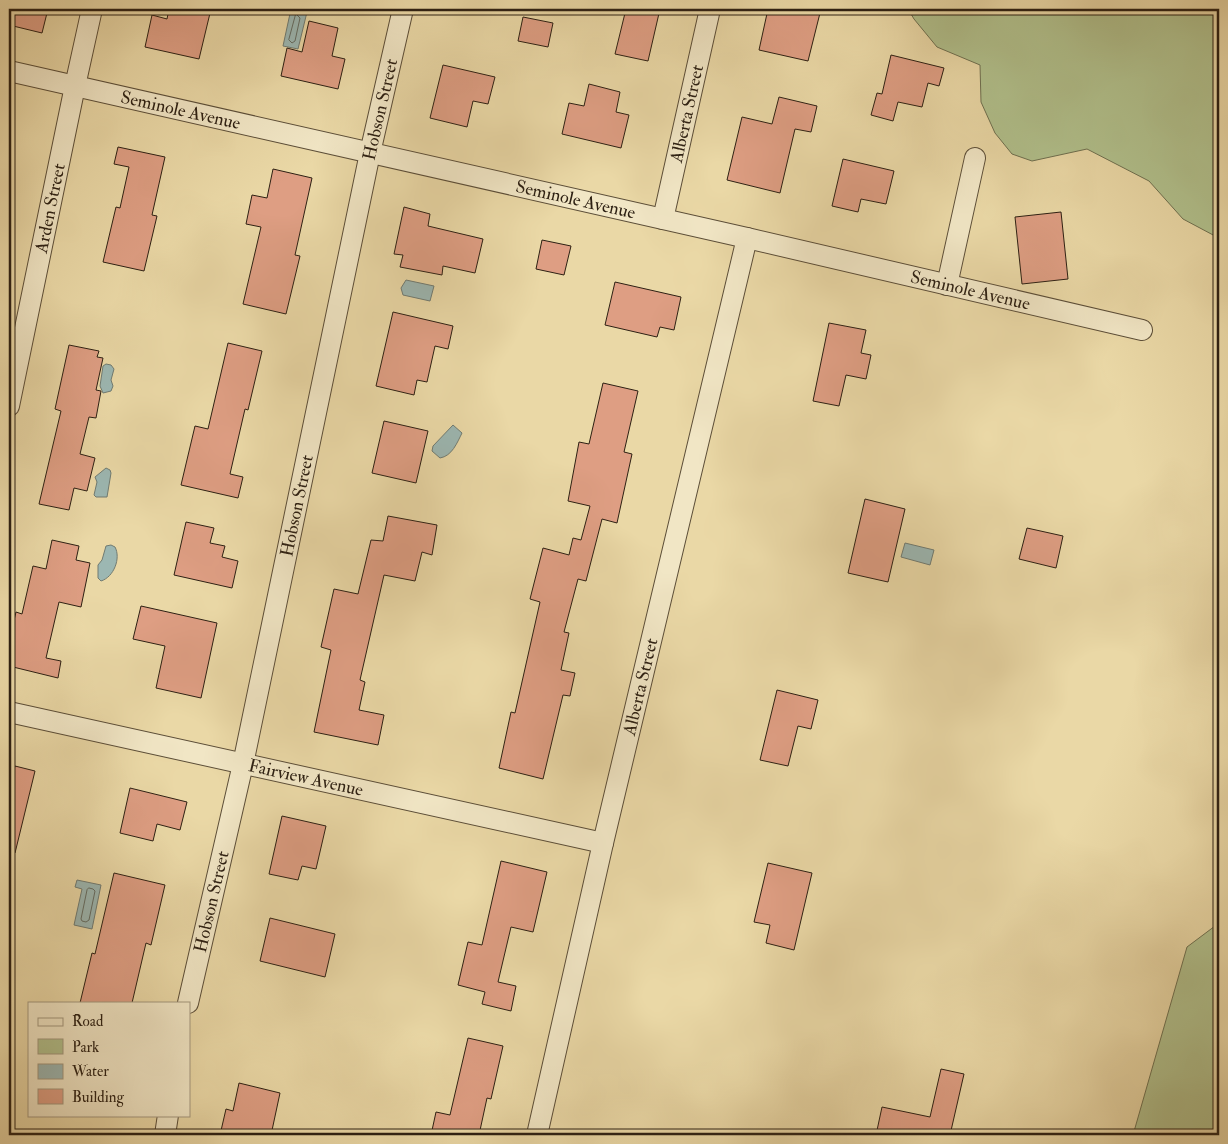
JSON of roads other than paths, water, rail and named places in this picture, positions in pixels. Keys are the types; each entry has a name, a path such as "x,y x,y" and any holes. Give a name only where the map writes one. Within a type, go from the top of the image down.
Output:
{"street":[{"name":"Arden Street","path":"9,406 74,86 92,9"},
{"name":"Hobson Street","path":"188,1002 243,764 370,153 403,9"},
{"name":"Alberta Street","path":"663,219 710,9"},
{"name":"Seminole Avenue","path":"9,71 748,238 1142,330"},
{"path":"947,285 975,158"},
{"name":"Alberta Street","path":"537,1135 603,843 748,238"},
{"name":"Fairview Avenue","path":"9,712 603,843"},
{"path":"166,1135 168,1116"}],"water":[{"path":"291,9 307,12 298,49 283,46"},
{"path":"406,280 434,286 430,301 403,295 401,288"},
{"path":"106,364 111,365 114,369 111,380 113,386 111,391 103,393 100,386 103,366"},
{"path":"453,425 462,433 451,452 440,458 432,451 433,446"},
{"path":"106,468 111,473 107,497 96,497 94,495 97,482 95,477"},
{"path":"905,543 934,550 930,565 901,557"},
{"path":"111,545 117,551 117,562 110,576 101,581 98,578 98,565 102,560 106,546"},
{"path":"77,880 101,885 92,929 74,925 82,889 75,887"}]}
